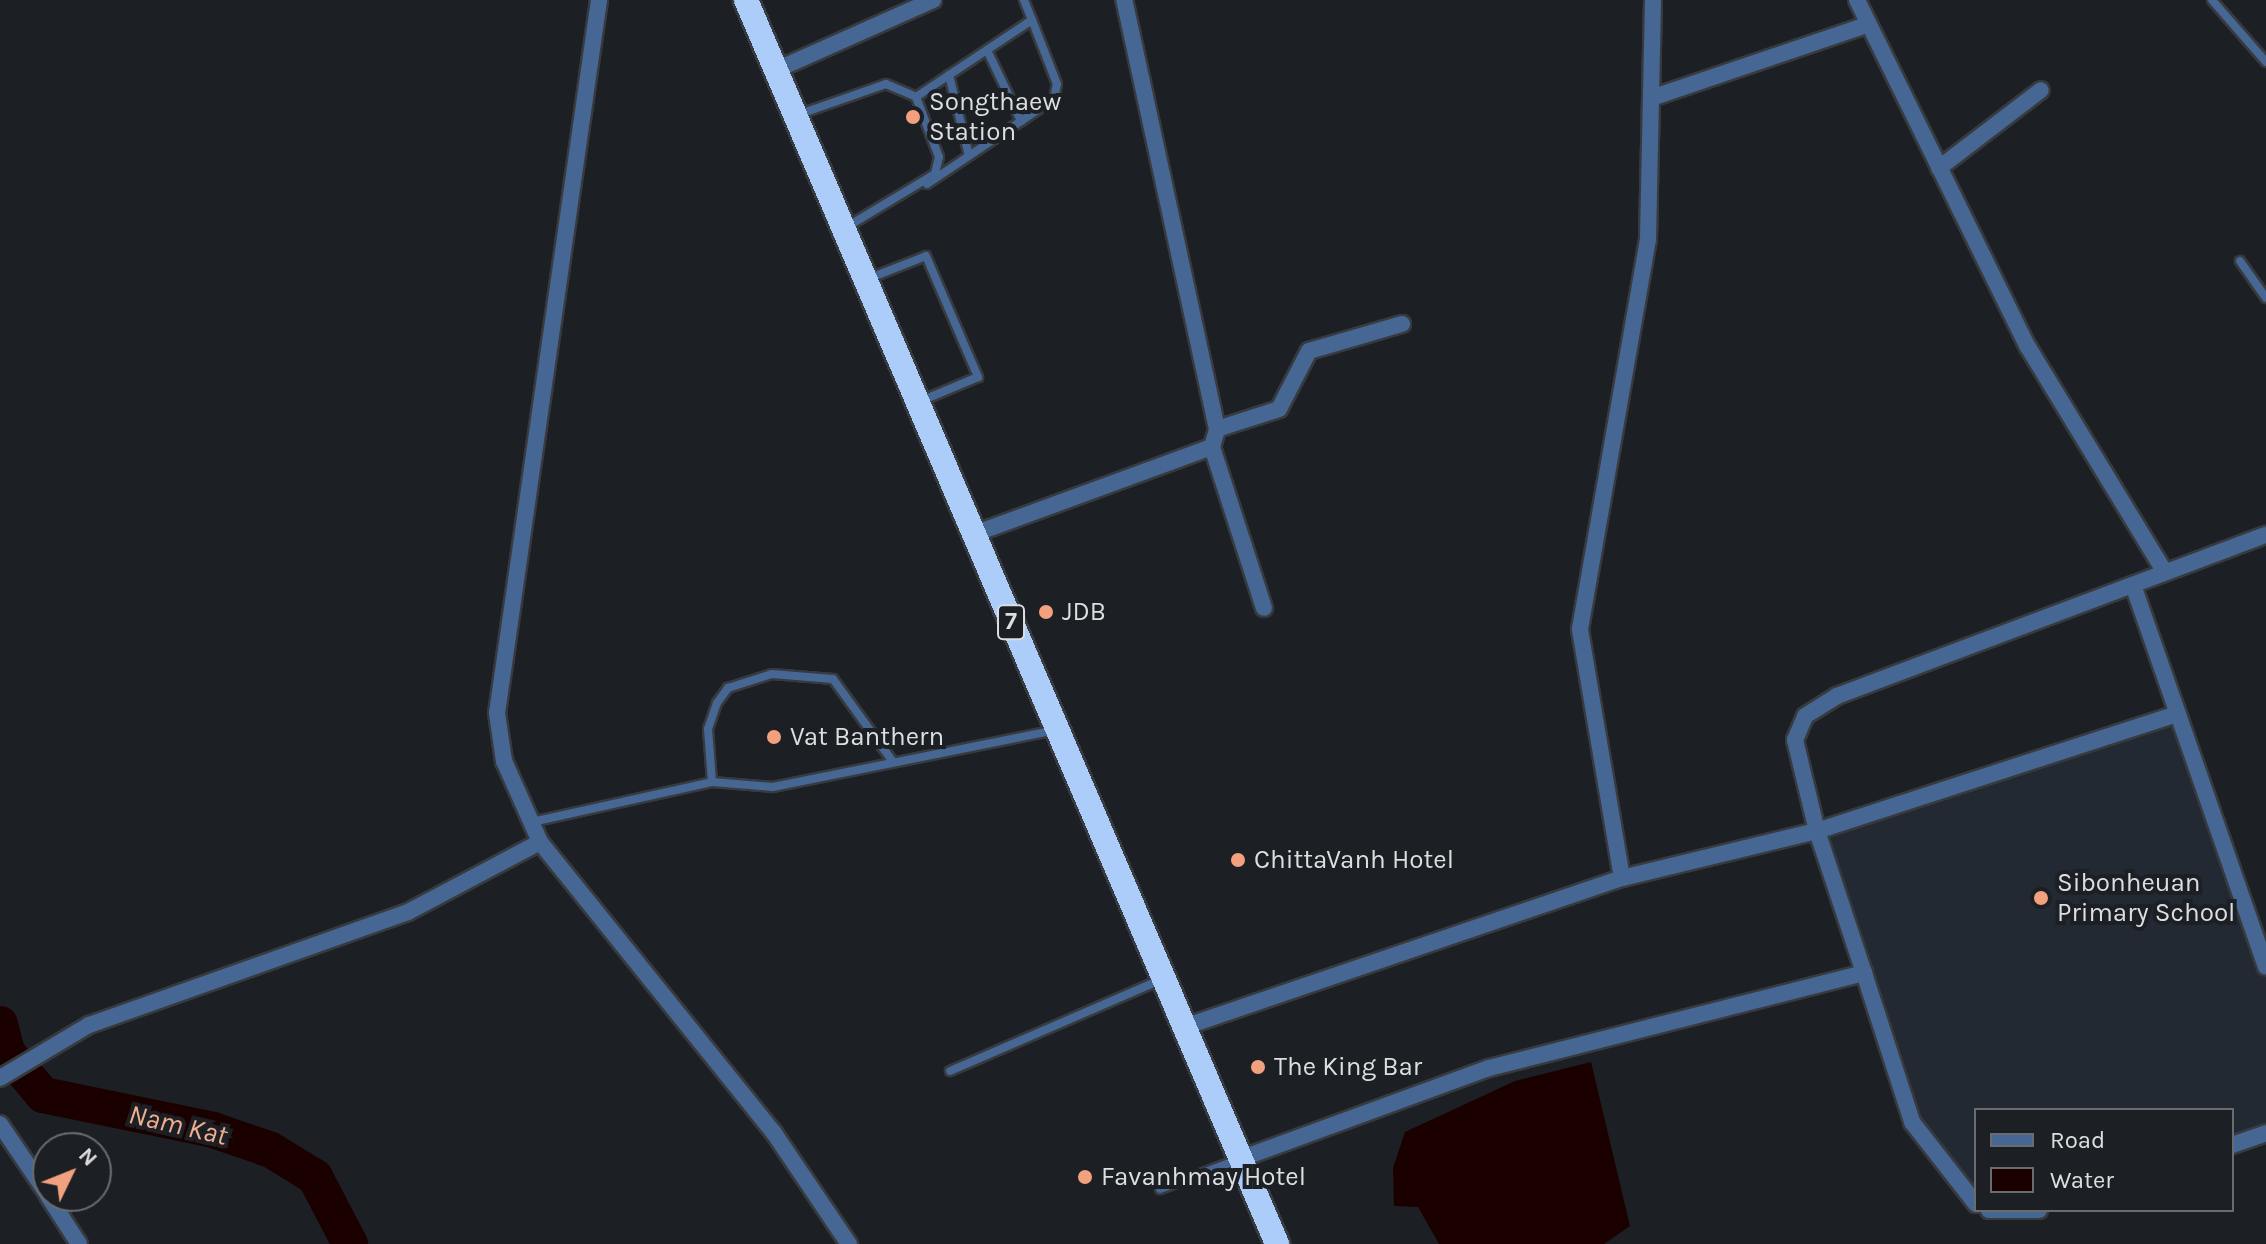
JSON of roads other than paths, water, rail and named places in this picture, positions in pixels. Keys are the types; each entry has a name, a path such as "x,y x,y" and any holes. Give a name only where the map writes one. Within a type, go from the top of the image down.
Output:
{"highway":[{"name":"7","path":"746,0 1277,1244"}],"street":[{"path":"599,0 497,713 504,761 540,842 774,1133 849,1244"},
{"path":"776,70 933,0"},
{"path":"1124,0 1217,429 1212,447 1264,608"},
{"path":"1622,878 1580,629 1648,239 1654,97 1653,0"},
{"path":"1857,0 2028,347 2165,572"},
{"path":"1654,97 1867,25"},
{"path":"1939,168 2041,90"},
{"path":"1217,429 1279,409 1309,351 1402,324"},
{"path":"974,534 1212,447"},
{"path":"1974,1201 1912,1122 1817,831 1795,740 1805,716 1837,696 2266,535"},
{"path":"2133,585 2266,966"},
{"path":"1184,1027 1622,878 1817,831 2177,714"},
{"path":"4,1075 89,1025 408,912 540,842"},
{"path":"1240,1159 1489,1068 1864,973"},
{"path":"0,1124 32,1172"},
{"path":"2234,1144 2266,1133"},
{"path":"58,1212 79,1244"}],"lane":[{"path":"844,229 927,184 1021,121 1058,92 1024,0"},
{"path":"2212,0 2266,62"},
{"path":"916,97 1032,20"},
{"path":"987,50 1021,121"},
{"path":"949,75 969,156"},
{"path":"795,115 886,84 916,97 939,157 927,184"},
{"path":"865,280 926,256 978,377 918,402"},
{"path":"2240,261 2266,298"},
{"path":"712,782 708,729 717,703 728,688 772,674 833,679 893,762"},
{"path":"532,822 712,782 773,787 1057,730"},
{"path":"950,1071 1163,979"},
{"path":"1160,1189 1240,1159"}],"water":[{"path":"1591,1062 1630,1226 1604,1244 1439,1244 1418,1207 1394,1206 1393,1168 1405,1132 1515,1081"}],"waterway":[{"name":"Nam Kat","path":"0,1024 7,1052 43,1095 213,1130 271,1150 315,1177 350,1244"}],"place":[{"name":"Songthaew Station","path":"913,117"},
{"name":"JDB","path":"1046,612"},
{"name":"Vat Banthern","path":"774,737"},
{"name":"ChittaVanh Hotel","path":"1238,860"},
{"name":"Sibonheuan Primary School","path":"2041,898"},
{"name":"The King Bar","path":"1258,1067"},
{"name":"Favanhmay Hotel","path":"1085,1177"}]}
